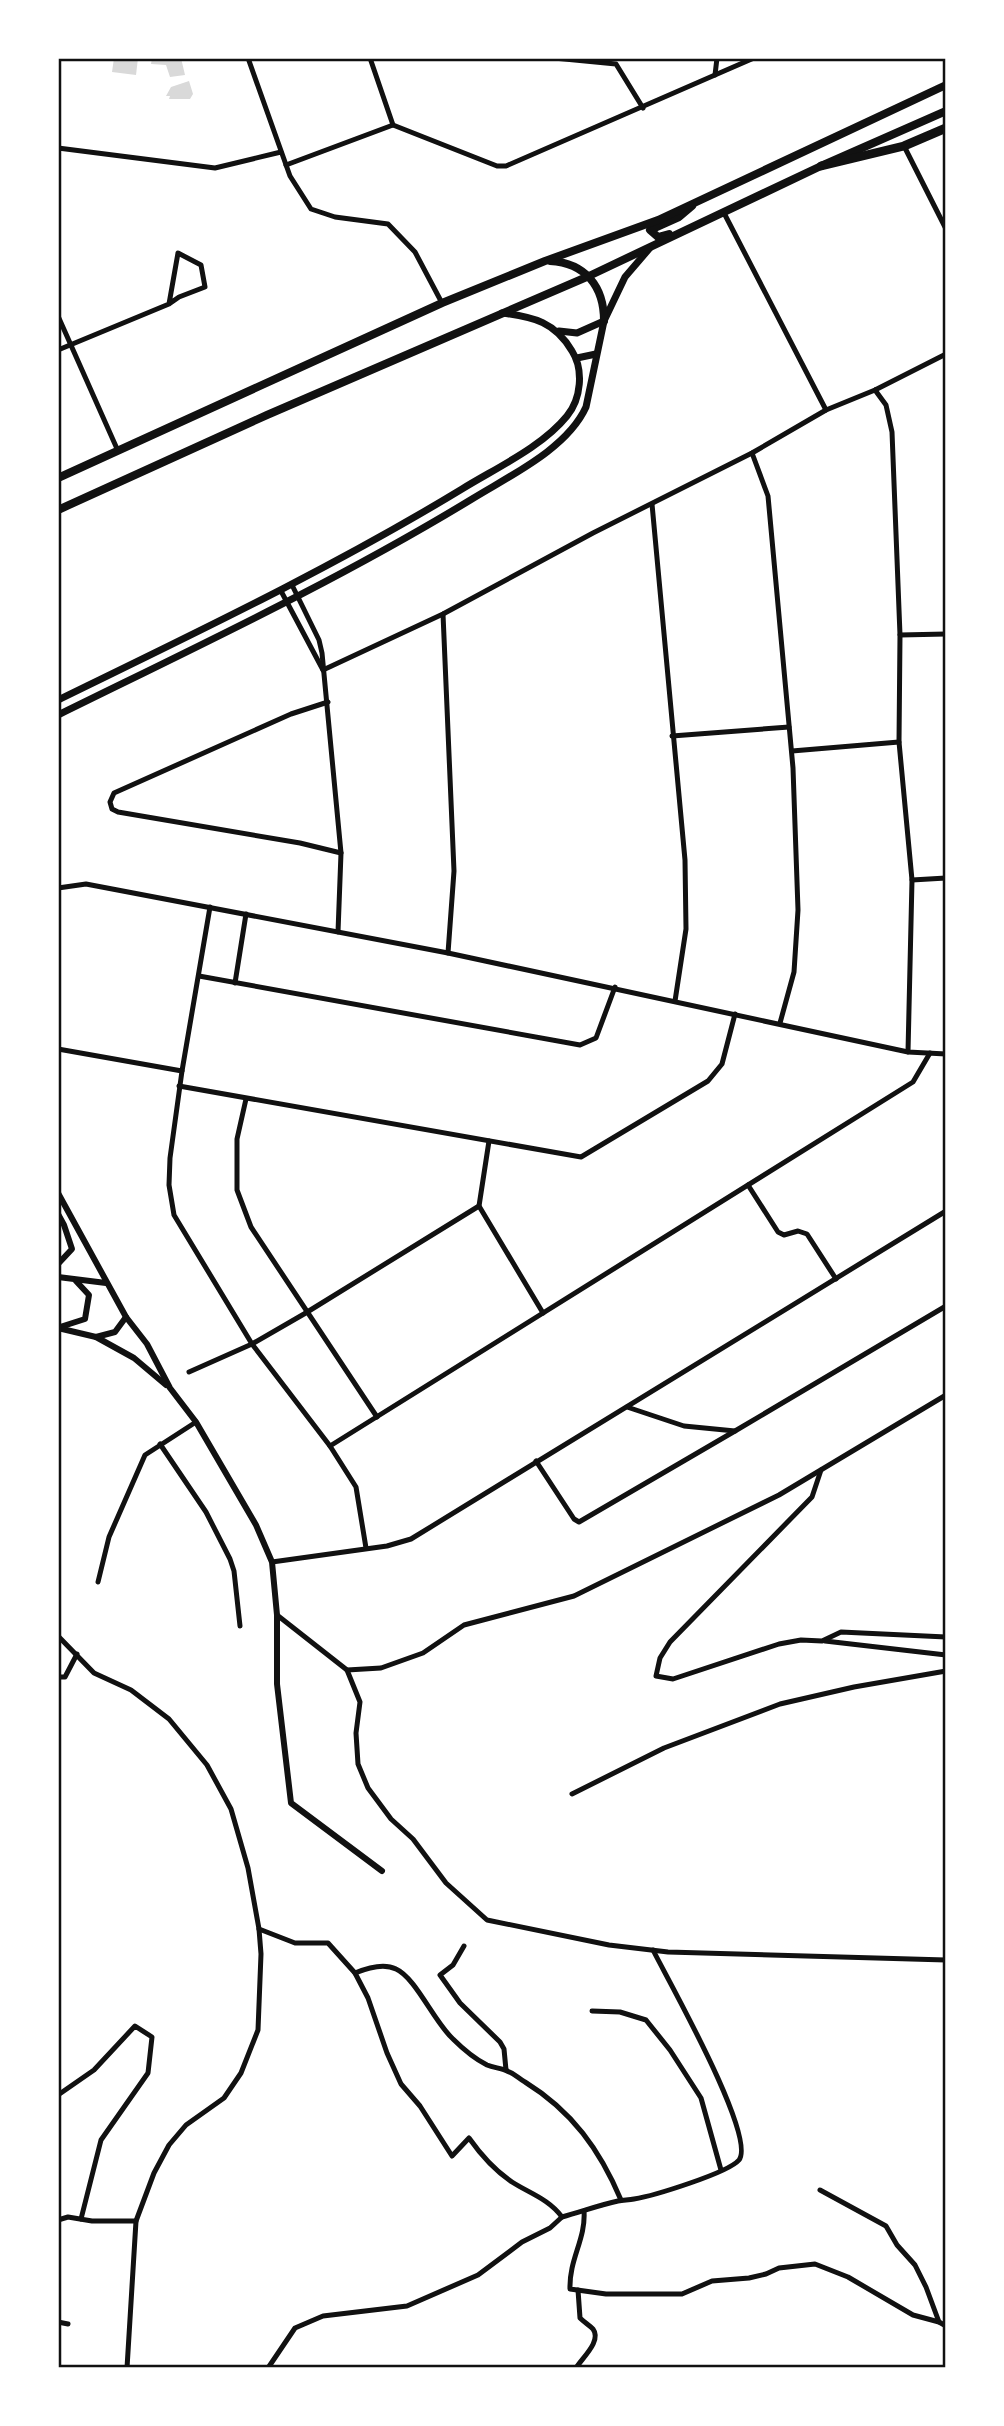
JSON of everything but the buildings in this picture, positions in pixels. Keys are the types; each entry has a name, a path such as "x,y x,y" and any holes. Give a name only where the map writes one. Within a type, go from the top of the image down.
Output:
{"highway":[{"path":"58,478 442,303 545,261 658,220 946,85"},
{"path":"58,510 588,276 821,166 946,111"},
{"path":"821,166 904,146 946,128"},
{"path":"702,198 679,217 650,230 658,237 663,237 724,213"},
{"path":"545,261 573,266 588,276 601,294 604,321"}],"main road":[{"path":"58,715 287,603 409,537 538,458 573,428 582,416 604,321 625,277 649,248"},
{"path":"501,313 532,318 556,330 576,333 604,321"},
{"path":"58,700 281,591 404,524 523,452 554,429 566,417 577,396 579,383 577,358 556,330"},
{"path":"577,358 596,354"}],"street":[{"path":"248,58 290,176 311,209 335,217 388,224 415,252 442,303"},
{"path":"370,58 393,125"},
{"path":"554,58 617,64 643,108"},
{"path":"715,75 717,58"},
{"path":"286,165 393,125 497,166 506,166 754,58"},
{"path":"904,146 946,229"},
{"path":"58,148 215,168 281,152"},
{"path":"724,213 825,410"},
{"path":"58,350 169,304 205,287 201,265 178,253 172,274 169,304"},
{"path":"58,316 118,451"},
{"path":"323,670 443,614 752,453 825,410 875,390 944,355 946,363"},
{"path":"875,390 886,405 892,432 900,635 900,742 912,880 908,1052"},
{"path":"752,453 768,496 792,751 798,910 794,972 780,1023"},
{"path":"652,503 685,860 686,929 675,1000"},
{"path":"292,585 321,646 341,853 338,932"},
{"path":"281,591 323,670"},
{"path":"443,614 454,871 448,953"},
{"path":"900,635 946,634"},
{"path":"328,702 291,714 114,793 110,802 112,808 118,812 300,843 341,853"},
{"path":"672,736 789,727"},
{"path":"792,751 900,742"},
{"path":"912,880 946,878"},
{"path":"58,888 86,884 210,907 615,987 908,1052 946,1054"},
{"path":"210,907 179,1086 170,1158 169,1185 174,1215 252,1344 330,1446 356,1487 366,1548"},
{"path":"235,983 246,914"},
{"path":"199,976 580,1045 596,1038 615,987"},
{"path":"179,1086 581,1157 708,1081 722,1064 735,1014"},
{"path":"58,1049 182,1071"},
{"path":"330,1446 913,1082 930,1053"},
{"path":"246,1099 237,1139 237,1190 251,1227 377,1417"},
{"path":"489,1141 479,1206 543,1313"},
{"path":"748,1185 781,1234 798,1231 807,1234 836,1279"},
{"path":"58,1193 126,1317 148,1344 170,1388 196,1422 256,1525 272,1562 277,1615 277,1684 291,1803 382,1871"},
{"path":"189,1373 252,1344 479,1206"},
{"path":"272,1562 387,1546 411,1539 946,1211"},
{"path":"58,1214 72,1249 58,1264"},
{"path":"58,1277 106,1283"},
{"path":"58,1328 85,1320 89,1295 76,1281"},
{"path":"536,1461 574,1519 579,1522 946,1306"},
{"path":"96,1337 115,1332 126,1317"},
{"path":"58,1328 96,1337 134,1358 170,1388"},
{"path":"347,1670 381,1668 423,1653 464,1625 573,1596 779,1495 946,1395"},
{"path":"627,1406 684,1426 735,1432"},
{"path":"98,1582 109,1537 145,1455 196,1422"},
{"path":"160,1444 206,1512 230,1559 234,1571 240,1626"},
{"path":"821,1470 812,1497 670,1642 660,1658 656,1676 673,1679 779,1644 801,1640 946,1655"},
{"path":"277,1615 347,1670 360,1702 356,1733 358,1764 368,1788 391,1819 413,1839 446,1884 486,1920 609,1945 653,1950 946,1960"},
{"path":"822,1641 841,1633 946,1637"},
{"path":"58,1636 94,1673 131,1690 169,1720 207,1765 231,1809 248,1868 259,1929 261,1954 258,2030 241,2073 224,2098 186,2125 169,2145 154,2173 136,2221 127,2368"},
{"path":"58,1677 65,1677 77,1654"},
{"path":"572,1794 664,1748 780,1704 854,1686 946,1671"},
{"path":"259,1929 295,1943 328,1942 355,1973 368,1998 401,2084 420,2106 452,2156 469,2138 486,2162 545,2200 562,2217"},
{"path":"464,1946 453,1965 440,1975 460,2003 500,2042 504,2049 506,2070"},
{"path":"268,2368 295,2328 323,2316 407,2306 478,2275 522,2242 550,2228 562,2217 621,2200 634,2200 721,2170 738,2161 742,2154 742,2140 731,2105 653,1950"},
{"path":"355,1973 381,1967 394,1968 410,1981 451,2038 487,2065 506,2070 555,2102 593,2145 621,2200"},
{"path":"592,2011 620,2012 646,2020 670,2050 701,2098 721,2170"},
{"path":"58,2095 94,2070 135,2026 152,2037 148,2073 101,2140 81,2220"},
{"path":"820,2190 886,2226 897,2245 915,2265 939,2322"},
{"path":"584,2211 584,2229 569,2272 570,2288 606,2294 682,2294 712,2281 749,2278 779,2268 815,2264 848,2277 913,2315 946,2326"},
{"path":"58,2220 68,2217 81,2220 136,2221"},
{"path":"576,2368 596,2337 594,2331 580,2318 578,2290"},
{"path":"58,2322 68,2324"}],"shaded area":[{"path":"114,58 138,58 136,75 112,72"},
{"path":"152,58 181,58 185,75 170,77 166,65 151,64"},
{"path":"189,81 193,94 190,99 169,99 170,96 166,96 171,87"}]}
